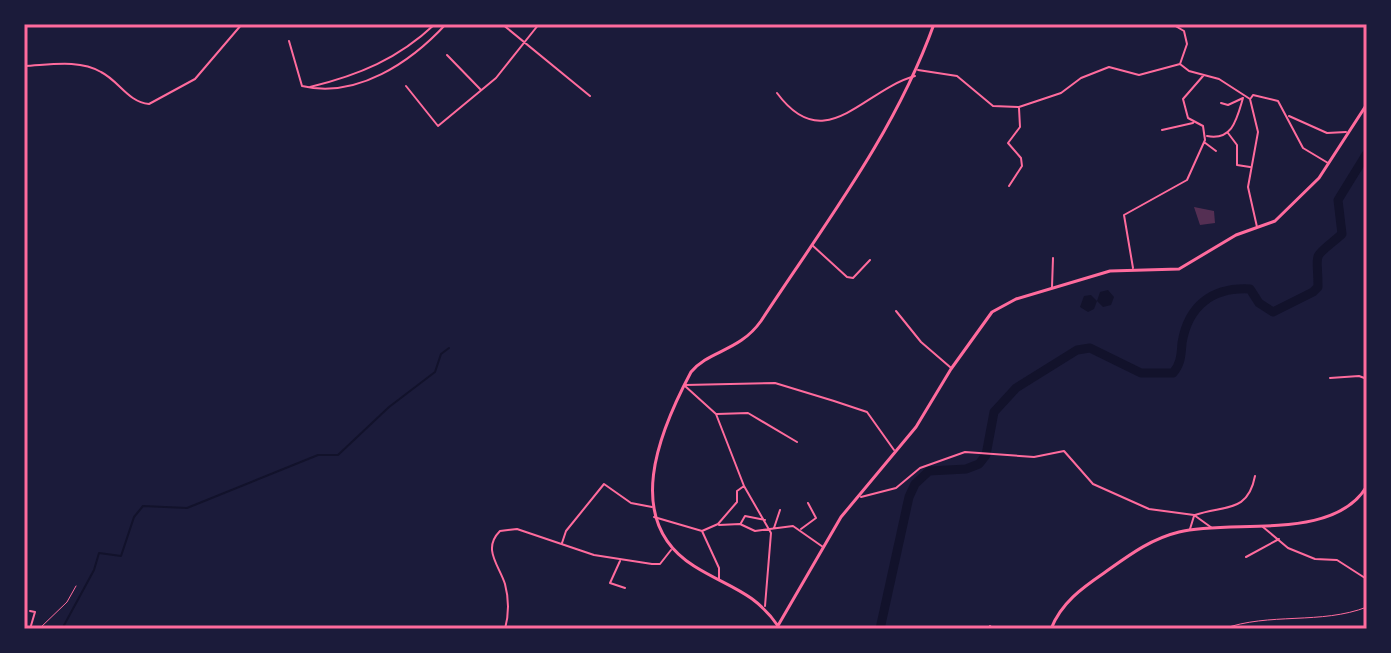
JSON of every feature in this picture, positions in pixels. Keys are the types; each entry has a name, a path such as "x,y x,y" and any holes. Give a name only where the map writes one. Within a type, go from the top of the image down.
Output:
{"street":[{"path":"24,66 89,67 103,72 135,100 149,104 195,79 242,24"},
{"path":"309,88 385,63 435,24"},
{"path":"289,41 299,83 309,88 337,89 378,75 420,50 446,24"},
{"path":"502,24 590,96"},
{"path":"406,86 438,126 482,91 526,43 539,24"},
{"path":"777,627 765,606 672,549 660,530 652,507 657,458 684,386 696,365 749,337 877,145 918,70 934,24"},
{"path":"1172,24 1186,36 1180,64"},
{"path":"447,55 482,91"},
{"path":"918,70 957,76 993,106 1019,107 1061,93 1081,78 1109,67 1139,75 1180,64 1219,79 1250,99"},
{"path":"1133,269 1124,215 1187,180 1204,136 1203,126 1194,123 1185,113 1183,99 1204,75"},
{"path":"777,93 791,113 816,121 847,114 902,80 915,76"},
{"path":"1250,99 1253,95 1278,101 1303,148 1328,163"},
{"path":"1221,103 1228,105 1244,97"},
{"path":"1204,136 1218,137 1228,133 1238,120 1244,97"},
{"path":"1250,99 1258,132 1248,198 1258,228"},
{"path":"777,627 856,498 916,427 951,369 992,312 1016,299 1110,271 1179,269 1192,265 1227,240 1275,221 1297,201 1328,163 1367,104"},
{"path":"1009,186 1022,166 1021,158 1008,143 1022,123 1019,107"},
{"path":"1287,115 1327,133 1348,132"},
{"path":"1162,130 1194,123"},
{"path":"1228,133 1237,145 1237,165 1251,168"},
{"path":"1204,142 1216,151"},
{"path":"811,244 847,277 853,278 870,260"},
{"path":"1051,288 1053,258"},
{"path":"896,311 921,342 951,369"},
{"path":"1330,378 1359,376 1367,379"},
{"path":"684,386 765,382 834,401 867,412 895,452"},
{"path":"684,386 716,414 744,486 772,529"},
{"path":"716,414 748,413 797,442"},
{"path":"856,498 902,485 920,468 965,452 1034,457 1064,451 1093,484 1149,509 1194,515 1243,502 1252,489 1255,476"},
{"path":"562,544 566,531 604,484 631,503 652,507"},
{"path":"718,524 737,502 737,491 744,486"},
{"path":"1051,629 1059,612 1078,591 1148,543 1190,530 1331,517 1352,504 1367,486"},
{"path":"865,488 874,494"},
{"path":"800,530 816,518 808,503"},
{"path":"765,606 772,529 780,510"},
{"path":"1194,515 1212,528"},
{"path":"1190,530 1194,515"},
{"path":"740,524 745,516 766,521"},
{"path":"654,517 702,531 718,524 740,524 755,531 793,526 823,548"},
{"path":"1198,518 1199,529"},
{"path":"660,530 670,522"},
{"path":"1261,525 1288,548 1315,559 1337,560 1365,578 1367,573"},
{"path":"505,629 507,592 491,551 492,542 500,531 517,529 621,560 660,564 672,549"},
{"path":"702,531 719,568 719,579"},
{"path":"1246,557 1280,539"},
{"path":"621,560 610,583 625,588"},
{"path":"30,611 35,612 30,629"}],"path":[{"path":"39,629 67,602 76,586"},
{"path":"1223,629 1248,622 1335,617 1367,607"}],"shaded area":[{"path":"1108,290 1114,297 1111,305 1103,307 1097,301 1100,292"},
{"path":"1091,295 1097,301 1094,309 1088,312 1080,307 1084,296"}],"building":[{"path":"1194,207 1214,211 1215,223 1200,225"}],"waterway":[{"path":"880,629 909,497 915,484 929,471 966,469 979,464 986,455 994,412 1016,388 1077,350 1090,348 1141,373 1173,373 1179,363 1190,319 1196,309 1213,295 1250,289 1259,303 1273,312 1313,292 1318,287 1318,256 1342,234 1338,200 1367,153"},
{"path":"62,629 94,570 99,553 121,556 134,517 143,506 187,508 318,455 338,455 389,407 435,372 441,354 449,348"}]}
